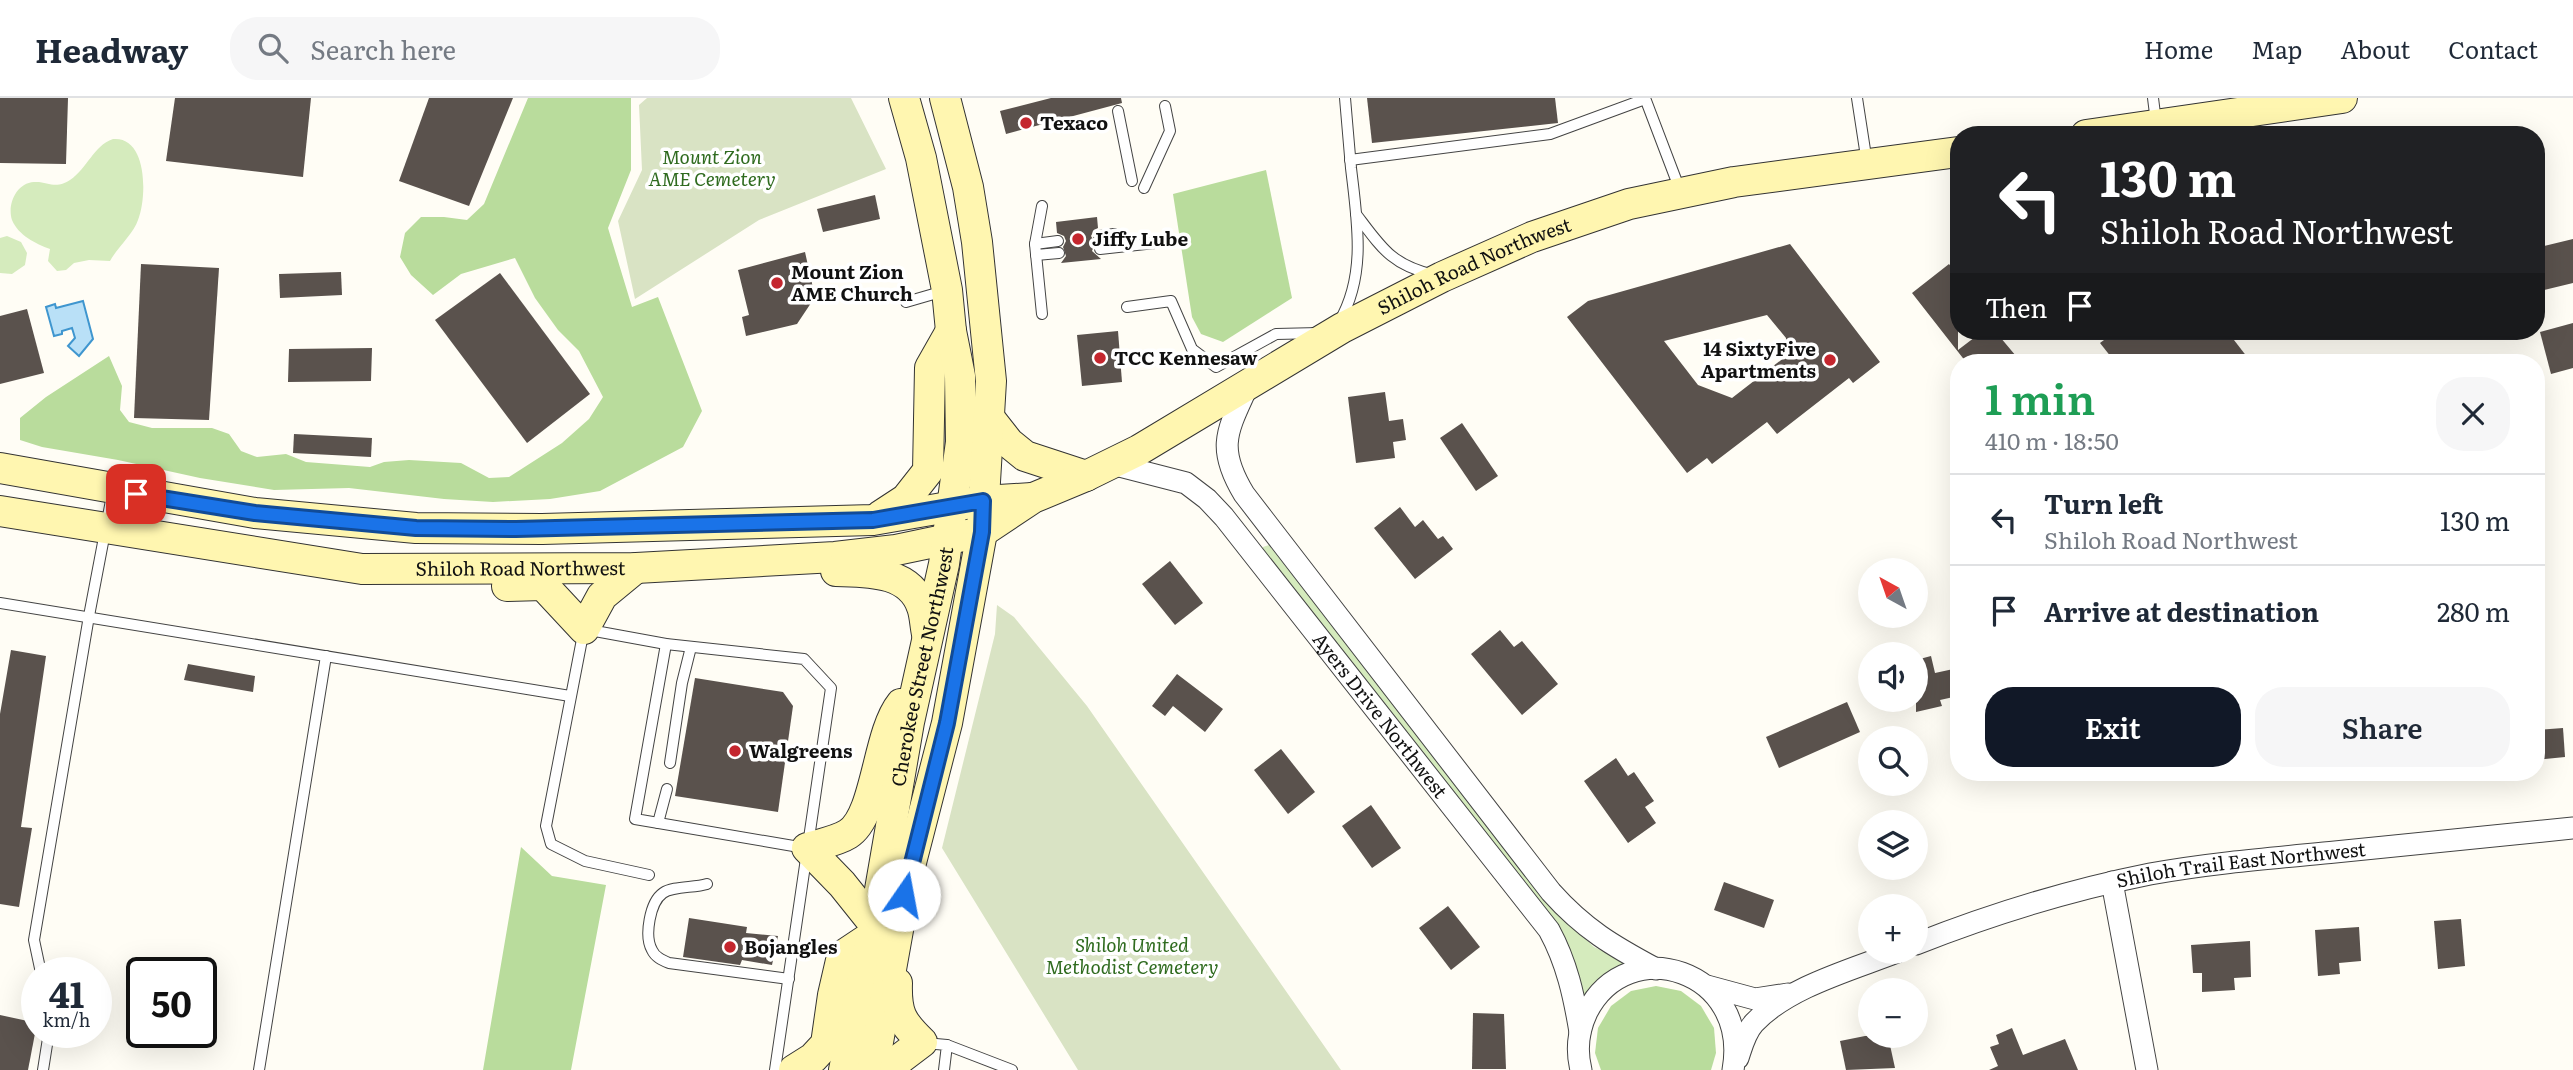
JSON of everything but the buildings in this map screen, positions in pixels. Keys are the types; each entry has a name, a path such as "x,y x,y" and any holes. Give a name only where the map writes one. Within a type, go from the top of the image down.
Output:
{"street":[{"name":"Cherokee Street Northwest","path":"873,1070 882,925 909,722 948,539 961,442 960,376 951,331 947,290 929,196 904,98"},
{"name":"Cherokee Street Northwest","path":"844,1070 882,925 908,874 947,723 982,532 991,381 977,242 968,187 945,98"},
{"path":"2125,126 2156,119 2329,99"},
{"name":"Shiloh Road Northwest","path":"0,511 362,569 636,568 896,550 982,532 1033,498 1099,470 1162,437 1332,333 1442,277 1532,237 1629,204 1734,182 1950,153"},
{"path":"873,520 906,499 928,471 930,368 951,331"},
{"name":"Ayers Drive Northwest","path":"1249,383 1231,422 1226,447 1228,464 1244,494 1551,892 1573,916 1595,934 1656,969"},
{"path":"987,415 1009,443 1025,456 1099,470"},
{"name":"Shiloh Road Northwest","path":"0,468 255,513 416,528 542,529 873,520 983,501 1033,498"},
{"name":"Ayers Drive Northwest","path":"1099,470 1186,483 1208,499 1224,517 1549,930 1561,952 1569,976 1580,1032"},
{"path":"781,560 807,570 889,575 908,588 922,605 928,637"},
{"path":"393,569 415,586 543,585 584,629 602,596 636,568"},
{"path":"918,684 898,708 880,752 865,812 856,826 848,834 807,848 882,925 896,1004 904,1025 935,1044"},
{"name":"Shiloh Trail East Northwest","path":"1928,940 2016,909 2112,882 2153,874 2253,860 2573,828"},
{"path":"2112,882 2147,1070"},
{"path":"794,1070 813,1058 826,1044 842,956 882,925"},
{"path":"1705,985 1755,999 1794,993 1867,964"},
{"path":"1581,1070 1577,1045 1592,1003 1607,986 1622,977 1638,971 1656,969 1673,970 1690,976 1718,997 1734,1030 1737,1050 1733,1070"},
{"path":"1733,1070 1745,1037 1754,1024 1794,993"},
{"path":"895,1070 897,1060 935,1044"}],"lane":[{"path":"1127,307 1171,301 1192,349 1216,367 1276,334 1332,333 1344,313 1356,276 1356,214 1345,98"},
{"path":"1350,160 1549,134 1645,98 1681,193"},
{"path":"1857,98 1867,163"},
{"path":"1144,188 1170,131 1165,106"},
{"path":"1118,111 1132,181"},
{"path":"1042,206 1035,250 1042,314"},
{"path":"1356,214 1386,253 1410,268 1442,277"},
{"path":"1099,236 1114,234 1128,246"},
{"path":"1100,249 1164,242"},
{"path":"1035,250 1059,247"},
{"path":"906,302 947,290"},
{"path":"38,957 34,940 104,529 113,490"},
{"path":"0,603 570,696"},
{"path":"649,875 585,860 551,844 546,826 584,629 666,644 804,659 831,688 775,1070"},
{"path":"666,644 635,819 807,848"},
{"path":"670,763 682,683 691,646"},
{"path":"259,1070 326,656"},
{"path":"658,823 667,789"},
{"path":"707,884 669,890 659,897 653,911 649,935 653,953 669,962 789,979"},
{"path":"935,1044 944,1070"},
{"path":"935,1044 1012,1070"},
{"path":"43,1070 47,1048"}],"green space":[{"path":"528,98 631,98 631,170 608,228 632,307 658,297 702,411 683,447 600,491 550,499 493,502 349,488 274,490 42,447 20,440 20,418 46,397 109,356 122,386 120,410 129,422 152,428 212,428 229,434 241,451 257,457 286,454 306,462 370,467 384,462 409,460 461,463 489,478 509,477 562,443 589,419 603,397 579,351 558,330 535,298 515,258 461,274 433,295 411,275 400,257 405,233 421,217 467,220 484,204"},
{"name":"Mount Zion AME Cemetery","path":"647,98 851,98 886,169 759,220 635,299 618,221 642,170 639,105"},
{"path":"113,139 124,141 133,147 139,158 143,198 136,225 110,261 89,260 57,271 48,261 50,249 28,238 18,230 12,220 14,196 28,183 65,183 82,170 100,147"},
{"path":"1266,170 1292,298 1223,342 1201,334 1192,317 1173,194"},
{"path":"7,236 21,242 27,253 25,265 12,274 0,273 0,238"},
{"path":"1269,545 1554,909 1594,947 1630,964 1601,980 1581,1003 1580,990 1263,551 1263,547"},
{"name":"Shiloh United Methodist Cemetery","path":"997,605 1014,617 1087,706 1341,1070 1078,1070 942,848 995,634"},
{"path":"521,847 552,876 606,885 571,1070 483,1070"},
{"path":"1656,986 1681,991 1701,1006 1714,1028 1716,1053 1711,1070 1601,1070 1595,1053 1598,1028 1611,1006 1631,991"}],"water":[{"path":"83,301 93,339 79,356 68,346 75,338 72,328 54,336 46,307 55,304 56,308"}],"place":[{"name":"Texaco","path":"1026,123"},
{"name":"Jiffy Lube","path":"1078,239"},
{"name":"Mount Zion AME Church","path":"777,283"},
{"name":"TCC Kennesaw","path":"1100,358"},
{"name":"14 SixtyFive Apartments","path":"1830,360"},
{"name":"Walgreens","path":"735,751"},
{"name":"Bojangles","path":"730,947"}],"route":[{"path":"136,494 255,513 416,528 516,529 873,520 983,501 982,532 947,723 904,895"}]}
